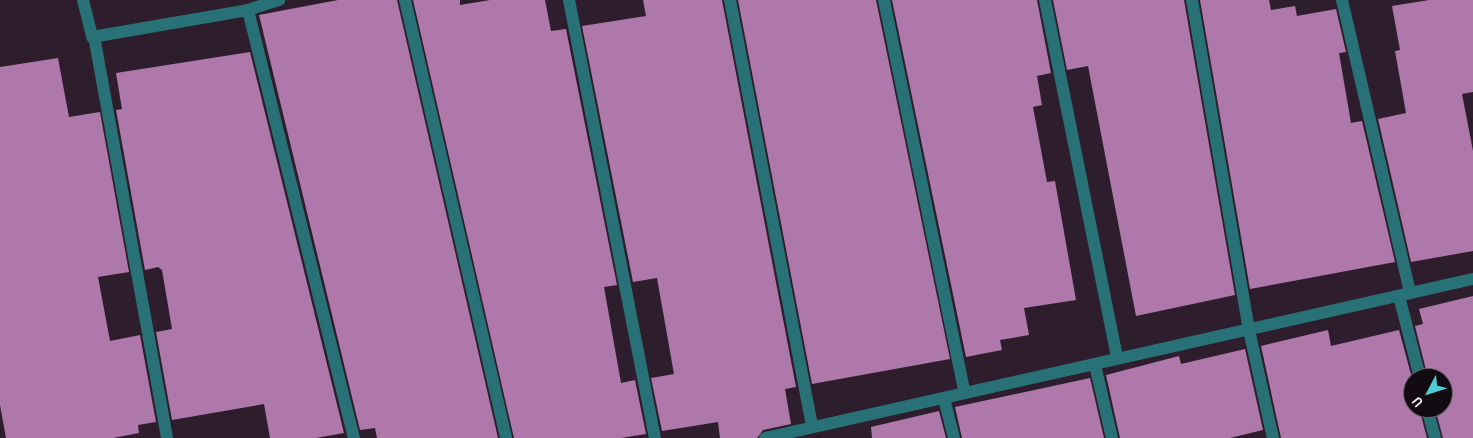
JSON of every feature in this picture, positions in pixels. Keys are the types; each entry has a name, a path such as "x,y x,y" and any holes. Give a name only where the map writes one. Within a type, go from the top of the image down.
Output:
{"street":[{"path":"83,0 94,36 167,438"},
{"path":"94,36 248,10 279,0"},
{"path":"404,0 506,438"},
{"path":"569,0 655,438"},
{"path":"730,0 812,427"},
{"path":"884,0 965,393"},
{"path":"1044,0 1117,357"},
{"path":"1192,0 1249,330 1273,438"},
{"path":"1342,0 1405,295 1418,368"},
{"path":"248,10 354,438"},
{"path":"765,438 788,436 812,427 1094,365 1117,357 1249,330 1473,280"},
{"path":"1094,365 1112,438"},
{"path":"944,398 954,438"},
{"path":"1430,418 1435,438"}],"building":[{"path":"338,0 397,0 498,438 377,438 375,428 360,430 259,15"},
{"path":"413,0 460,0 460,5 490,0 545,0 551,31 566,29 617,285 604,287 621,383 635,380 646,434 621,438 514,438"},
{"path":"643,0 722,0 796,387 785,389 791,424 763,430 757,438 720,438 718,422 662,431 651,378 674,374 657,278 633,282 582,26 646,16"},
{"path":"738,0 876,0 950,359 812,384"},
{"path":"892,0 1037,0 1051,73 1037,76 1042,105 1033,107 1047,182 1055,181 1076,300 1024,308 1029,335 1000,340 1002,350 966,357"},
{"path":"1053,0 1184,0 1235,295 1136,316 1088,66 1067,70"},
{"path":"1200,0 1269,0 1271,10 1295,6 1297,16 1336,9 1346,52 1339,53 1351,123 1362,121 1395,262 1250,289"},
{"path":"1429,0 1473,0 1473,92 1462,94 1473,151 1473,251 1411,262 1378,119 1406,113 1395,51 1400,50 1392,6"},
{"path":"250,52 344,433 316,438 270,438 264,404 172,420 156,332 172,329 162,270 158,267 145,270 116,110 122,109 116,73"},
{"path":"58,58 69,117 100,112 129,272 98,277 110,341 140,335 156,422 138,425 139,433 113,438 6,438 0,405 0,67"},
{"path":"1473,296 1473,438 1443,438 1438,418 1453,418 1453,368 1426,368 1415,326 1423,324 1419,309"},
{"path":"1328,330 1331,346 1399,330 1409,368 1403,368 1403,418 1422,418 1427,438 1281,438 1261,346"},
{"path":"1245,349 1263,430 1230,438 1120,438 1106,375 1179,356 1181,364"},
{"path":"1090,378 1104,438 962,438 955,407"},
{"path":"939,411 946,438 872,438 871,427"}]}
